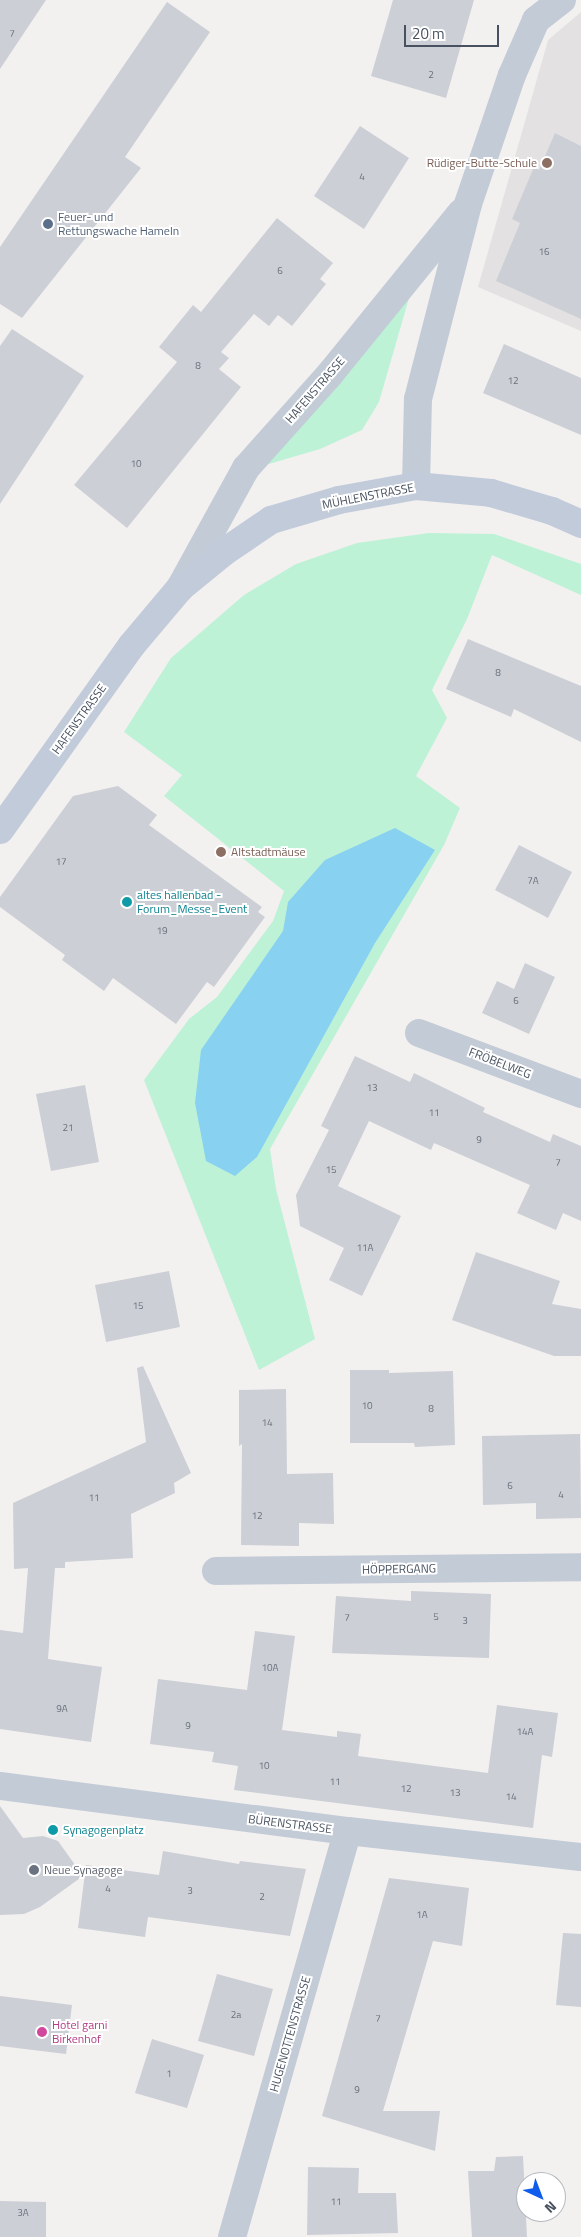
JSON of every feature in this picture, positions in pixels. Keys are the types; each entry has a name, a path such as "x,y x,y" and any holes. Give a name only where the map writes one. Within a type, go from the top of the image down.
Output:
{"main road":[{"name":"MÜHLENSTRASSE","path":"271,520 339,500 416,486 491,493 552,511 581,524"},
{"name":"HAFENSTRASSE","path":"0,830 132,645 180,588 224,552 271,520"}],"street":[{"path":"535,10 562,0"},
{"name":"HAFENSTRASSE","path":"416,486 418,399 468,204 535,10"},
{"name":"HAFENSTRASSE","path":"180,588 246,468 330,374 468,204"},
{"name":"FRÖBELWEG","path":"419,1033 581,1094"},
{"name":"HÖPPERGANG","path":"216,1571 581,1567"},
{"name":"BÜRENSTRASSE","path":"0,1786 348,1831 581,1856"},
{"name":"HUGENOTTENSTRASSE","path":"232,2237 348,1831"}],"shaded area":[{"name":"Rüdiger-Butte-Schule","path":"581,12 581,331 478,287 548,40"}],"green space":[{"path":"409,298 379,402 362,430 320,449 262,466"},
{"path":"429,533 494,534 581,564 581,595 492,555 467,619 432,690 447,718 416,776 460,808 444,845 270,1149 276,1189 315,1339 259,1370 144,1080 189,1019 217,997 273,921 284,891 164,796 182,775 124,732 171,658 244,595 296,564 357,543"}],"water":[{"path":"395,828 435,850 375,943 257,1157 235,1176 206,1161 195,1103 201,1050 283,931 288,902 325,860"}],"building":[{"path":"0,0 46,0 0,69"},
{"path":"393,0 474,0 446,98 371,76"},
{"path":"167,2 210,32 125,157 141,168 22,318 0,304 0,247"},
{"path":"360,126 409,158 364,229 314,196"},
{"path":"555,133 581,146 581,319 496,281 520,223 512,219 534,167 539,170"},
{"path":"277,218 333,263 320,279 326,284 292,326 278,315 269,326 254,314 221,352 229,358 219,369 241,387 127,528 74,485 177,362 159,347 193,305 201,312"},
{"path":"12,329 84,376 0,504 0,346"},
{"path":"504,344 581,378 581,435 483,393"},
{"path":"468,639 581,686 581,742 514,709 511,717 446,689"},
{"name":"altes hallenbad - Forum_Messe_Event","path":"118,786 157,815 149,825 262,907 258,912 265,917 214,987 207,982 176,1024 113,978 104,991 62,960 65,955 0,907 0,897 73,796"},
{"path":"519,845 572,872 548,918 495,890"},
{"path":"525,963 555,977 529,1034 482,1013 497,981 514,989"},
{"path":"355,1056 410,1082 414,1073 485,1108 483,1112 550,1142 553,1134 581,1146 581,1221 563,1213 556,1230 517,1213 530,1185 434,1143 431,1150 369,1121 338,1186 401,1216 362,1296 329,1280 344,1248 300,1226 296,1195 329,1130 321,1126"},
{"path":"85,1085 99,1162 51,1171 36,1094"},
{"path":"476,1252 560,1281 552,1304 581,1309 581,1356 554,1356 452,1320"},
{"path":"169,1271 180,1327 106,1342 95,1285"},
{"path":"143,1366 191,1473 174,1483 175,1493 131,1514 133,1558 65,1562 65,1568 55,1568 48,1659 102,1667 91,1742 0,1729 0,1630 23,1633 28,1568 14,1569 13,1503 146,1442 137,1368"},
{"path":"350,1370 389,1370 389,1373 453,1371 455,1445 415,1447 414,1443 350,1443"},
{"path":"286,1389 287,1474 333,1473 334,1524 299,1523 299,1546 241,1545 242,1444 239,1446 239,1390"},
{"path":"580,1434 581,1518 536,1519 536,1503 483,1505 482,1436"},
{"path":"411,1591 491,1594 489,1658 332,1653 336,1596 411,1601"},
{"path":"255,1631 295,1636 282,1730 337,1737 337,1731 361,1734 358,1756 488,1773 497,1705 558,1713 552,1757 542,1755 533,1828 234,1790 238,1766 212,1762 214,1752 150,1744 158,1679 247,1690"},
{"name":"Neue Synagoge","path":"0,1806 23,1838 43,1836 58,1841 83,1876 40,1907 24,1914 0,1915"},
{"path":"163,1851 239,1864 240,1861 306,1869 290,1936 148,1917 145,1937 78,1928 86,1865 159,1875"},
{"path":"389,1878 469,1888 462,1946 433,1941 383,2111 440,2111 435,2151 322,2116"},
{"path":"563,1933 581,1934 581,2007 556,2005"},
{"path":"217,1974 273,1989 254,2056 198,2041"},
{"path":"0,1996 72,2005 66,2054 0,2046"},
{"path":"152,2039 204,2055 187,2108 135,2093"},
{"path":"523,2156 524,2172 516,2172 516,2222 526,2222 527,2237 472,2237 468,2171 494,2171 496,2157"},
{"path":"308,2167 359,2168 358,2193 396,2193 398,2233 307,2235"},
{"path":"0,2201 46,2202 46,2237 0,2237"}],"place":[{"name":"Rüdiger-Butte-Schule","path":"547,163"},
{"name":"Feuer- und Rettungswache Hameln","path":"48,224"},
{"name":"Altstadtmäuse","path":"221,852"},
{"name":"altes hallenbad - Forum_Messe_Event","path":"127,902"},
{"name":"Synagogenplatz","path":"53,1830"},
{"name":"Neue Synagoge","path":"34,1870"},
{"name":"Hotel garni Birkenhof","path":"42,2032"}]}
